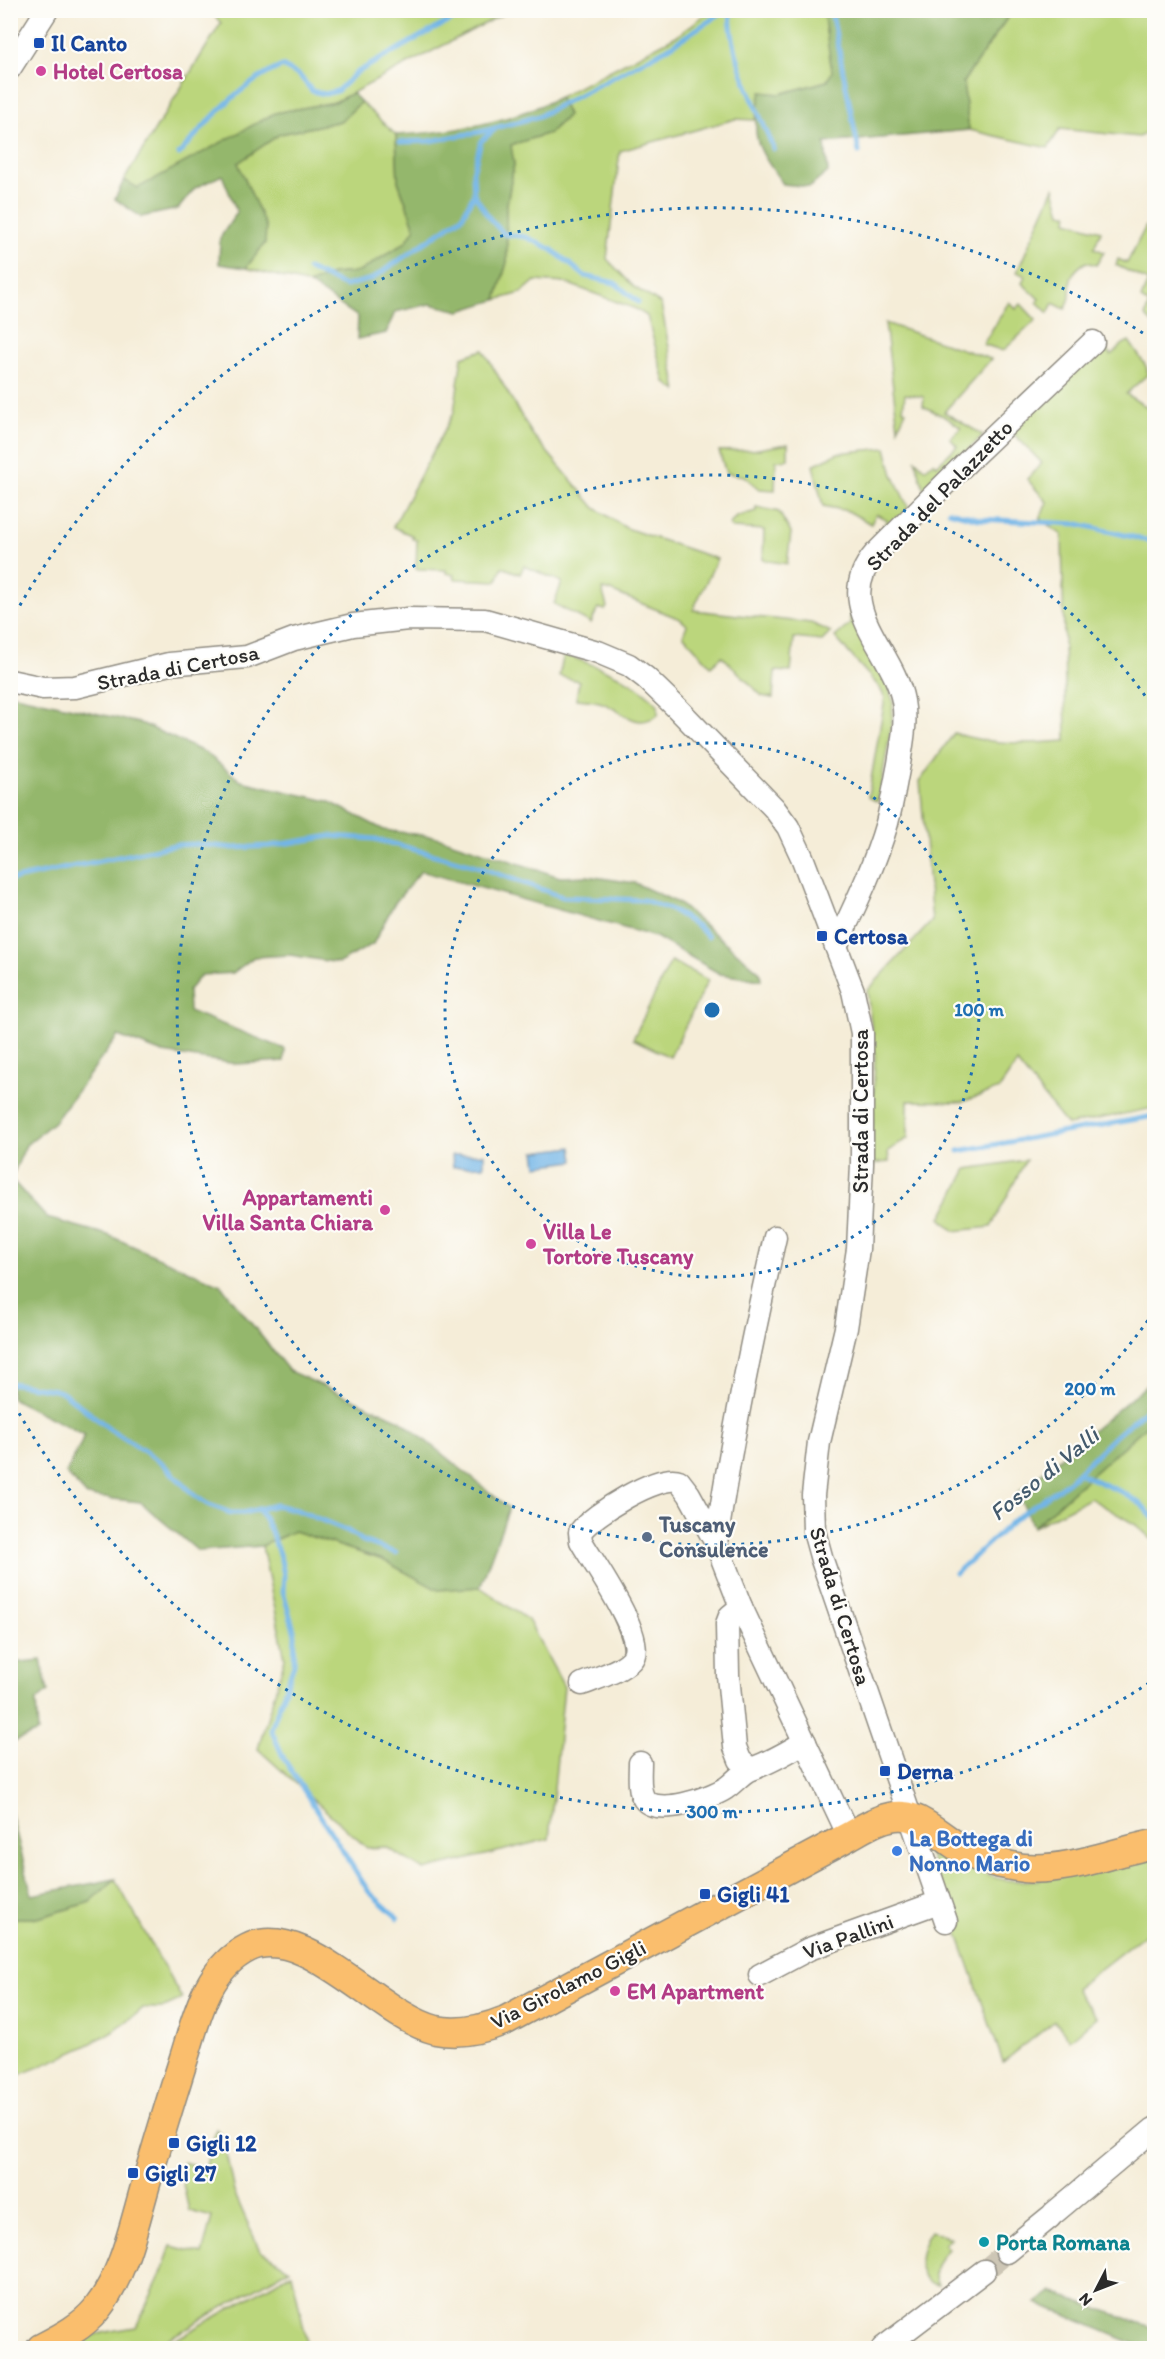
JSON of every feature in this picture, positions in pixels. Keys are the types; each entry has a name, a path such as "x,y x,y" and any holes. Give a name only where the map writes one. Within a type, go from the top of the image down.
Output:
{"main road":[{"name":"Via Girolamo Gigli","path":"41,2349 82,2324 101,2304 117,2275 202,2004 217,1973 235,1956 251,1946 274,1942 292,1945 320,1960 411,2020 434,2030 469,2031 506,2020 849,1836 884,1819 909,1816"},
{"path":"909,1816 980,1858 1026,1868 1057,1867 1155,1844"}],"street":[{"path":"10,68 47,10"},
{"name":"Strada del Palazzetto","path":"836,946 884,834 896,778 904,723 900,691 864,617 859,587 862,573 875,554 972,457 1093,342"},
{"name":"Strada di Certosa","path":"10,681 43,688 75,687 169,664 247,657 315,633 353,625 408,619 464,618 495,622 598,652 629,665 646,678 779,814 802,857 861,1018 863,1058 858,1249 846,1328 819,1442 813,1496 813,1521 822,1560 943,1912"},
{"path":"716,1543 726,1467 775,1237"},
{"path":"582,1684 626,1664 633,1658 635,1650 620,1605 579,1538 584,1527 612,1505 666,1480 679,1481 686,1489 716,1543 741,1607 849,1836"},
{"path":"741,1607 730,1616 726,1643 735,1747 740,1761 750,1769"},
{"path":"640,1763 642,1797 650,1804 661,1806 686,1803 715,1794 733,1784 750,1769 762,1766 805,1742"},
{"name":"Via Pallini","path":"760,1975 808,1949 943,1912"},
{"path":"1007,2252 1155,2128"},
{"path":"883,2349 984,2271"}],"green space":[{"path":"403,10 404,12 408,10 509,11 335,102 275,113 138,189 124,180 221,23 210,11"},
{"path":"823,10 1012,11 963,82 969,130 825,143 828,172 810,187 783,184 761,151 758,141 756,121 761,92 780,94 827,81 832,72"},
{"path":"710,11 823,11 832,72 827,81 780,94 761,92 755,120 735,119 620,151 607,259 634,287 661,304 677,391 665,382 647,316 636,309 566,283 535,281 521,293 496,300 507,262 506,209 514,164 510,145 549,133 568,115 559,97 678,35"},
{"path":"1012,11 1154,11 1154,128 1139,137 1060,129 1048,148 969,130 963,82"},
{"path":"352,93 361,102 341,121 280,134 238,163 266,227 265,243 246,268 219,264 220,238 237,212 222,175 195,188 178,209 141,217 115,199 124,180 138,188 275,113 335,102"},
{"path":"559,97 568,115 549,133 511,145 514,164 506,209 507,262 496,300 460,311 430,304 395,312 386,333 357,339 358,317 309,284 332,274 359,272 406,242 415,228 398,181 396,135 438,132 480,125 521,113"},
{"path":"361,102 396,135 398,181 415,228 406,242 359,272 332,274 309,284 246,268 265,243 238,163 280,134 341,121"},
{"path":"1054,188 1061,213 1068,213 1067,221 1101,231 1094,248 1104,252 1096,265 1086,262 1073,274 1069,302 1065,309 1053,303 1048,313 1037,302 1039,299 1022,283 1025,276 1017,272"},
{"path":"1146,226 1154,233 1153,324 1145,316 1149,304 1141,299 1148,281 1116,265 1118,259 1127,263"},
{"path":"1009,302 1016,309 1021,304 1036,320 1003,351 983,344"},
{"path":"885,323 991,359 944,412 983,435 925,493 915,459 925,469 933,462 937,465 957,446 950,438 961,428 923,406 924,397 905,394 903,410 906,411 898,428"},
{"path":"1129,341 1146,366 1148,374 1126,394 1154,412 1154,1108 1067,1125 1017,1063 999,1089 962,1102 908,1101 908,1138 888,1151 889,1162 871,1164 875,1055 867,991 932,921 920,781 954,733 981,740 1009,743 1066,741 1062,535 1040,519 1047,502 1027,479 1042,463 1010,430 1100,342 1111,355"},
{"path":"483,350 532,434 595,508 626,528 717,559 693,610 811,623 831,632 822,641 794,638 791,672 775,671 773,698 762,696 722,656 711,666 683,635 687,625 680,619 608,590 602,589 607,607 605,610 598,608 591,623 554,604 562,582 524,566 520,574 502,567 497,581 455,579 454,575 446,573 446,570 416,569 417,540 393,527 454,412 462,357"},
{"path":"788,444 788,459 776,461 775,490 759,489 744,476 726,473 719,451 752,450"},
{"path":"886,448 893,475 909,509 881,538 877,531 881,533 887,520 876,514 871,524 848,511 823,506 813,465 838,453"},
{"path":"756,507 779,512 791,533 787,564 763,560 764,530 732,528 729,525 736,517 756,511"},
{"path":"851,597 893,701 892,722 878,802 868,797 885,698 879,687 835,637 850,624"},
{"path":"564,654 614,674 637,687 658,705 658,715 643,721 631,719 602,703 576,699 579,681 559,676"},
{"path":"11,694 143,724 206,753 241,781 328,801 384,830 437,837 560,877 587,876 635,883 678,903 760,972 761,980 720,974 656,937 421,871 394,904 373,944 339,963 290,955 254,957 233,973 201,975 188,991 189,1011 285,1049 284,1061 237,1064 163,1053 118,1036 55,1121 26,1145 11,1179"},
{"path":"671,961 708,980 670,1057 633,1039"},
{"path":"1026,1160 991,1227 954,1231 941,1218 967,1169"},
{"path":"11,1179 47,1218 108,1235 221,1285 289,1371 400,1420 509,1508 480,1587 438,1590 383,1560 294,1531 262,1546 198,1551 140,1502 87,1496 66,1473 85,1435 11,1398"},
{"path":"1154,1379 1154,1419 1033,1527 1018,1493"},
{"path":"1154,1419 1154,1541 1136,1525 1090,1498 1033,1527"},
{"path":"294,1531 383,1560 438,1589 480,1587 528,1620 564,1687 549,1839 424,1870 386,1847 367,1848 258,1749 285,1658 262,1546"},
{"path":"41,1660 48,1691 36,1701 38,1732 11,1743 11,1663"},
{"path":"10,1809 32,1895 115,1879 90,1902 38,1918 11,1918"},
{"path":"939,1849 970,1868 987,1875 1021,1881 1080,1873 1154,1855 1154,1927 1075,1989 1097,2017 1070,2040 1055,2021 1003,2062 929,1852"},
{"path":"115,1879 182,1999 162,2008 143,2008 98,2040 11,2078 11,1918 38,1918 90,1902"},
{"path":"216,2130 227,2141 226,2153 234,2192 260,2251 290,2269 152,2348 64,2348 98,2334 136,2327 161,2274 171,2246 202,2254 212,2217 189,2211 183,2184 183,2162 205,2168"},
{"path":"931,2231 950,2238 944,2244 948,2249 936,2265 935,2274 938,2285 929,2282 921,2270 921,2254"},
{"path":"292,2273 308,2348 160,2348 173,2341"},
{"path":"1052,2292 1154,2328 1154,2348 1144,2348 1037,2303"}],"water":[{"path":"572,1147 574,1161 537,1166 535,1152"},
{"path":"484,1154 484,1166 453,1167 452,1155"}],"waterway":[{"path":"179,154 238,93 282,66 300,76 312,91 325,94 337,91 356,73 471,10"},
{"path":"400,142 430,141 484,131 539,116 666,49 726,10"},
{"path":"730,10 731,28 739,64 774,149"},
{"path":"831,10 859,152"},
{"path":"495,129 481,141 473,172 474,194 490,219 504,234 526,237 551,249 585,276 615,283 638,302"},
{"path":"308,269 345,286 372,279 462,217 474,194"},
{"path":"949,511 979,519 1078,524 1154,542"},
{"path":"10,880 175,845 197,844 234,848 270,846 331,836 375,839 473,865 563,897 644,900 674,911 699,927 708,937"},
{"path":"959,1151 1154,1116"},
{"path":"10,1383 64,1393 110,1429 161,1462 195,1496 207,1504 231,1513 243,1513 276,1505 297,1510 348,1531 363,1541 396,1553"},
{"name":"Fosso di Valli","path":"956,1573 1016,1518 1068,1482 1114,1437 1154,1403"},
{"path":"1078,1473 1124,1493 1142,1505 1154,1519"},
{"path":"259,1509 271,1531 281,1560 284,1575 283,1591 295,1634 294,1664 271,1729 284,1759 369,1892 398,1918"}],"tunnel":[{"path":"984,2271 1007,2252"}],"place":[{"name":"Il Canto","path":"39,43"},
{"name":"Hotel Certosa","path":"41,71"},
{"name":"Certosa","path":"822,936"},
{"name":"Appartamenti Villa Santa Chiara","path":"385,1210"},
{"name":"Villa Le Tortore Tuscany","path":"531,1244"},
{"name":"Tuscany Consulence","path":"647,1537"},
{"name":"Derna","path":"885,1771"},
{"name":"La Bottega di Nonno Mario","path":"897,1851"},
{"name":"Gigli 41","path":"705,1894"},
{"name":"EM Apartment","path":"615,1991"},
{"name":"Gigli 12","path":"174,2143"},
{"name":"Gigli 27","path":"133,2173"},
{"name":"Porta Romana","path":"984,2242"}]}
